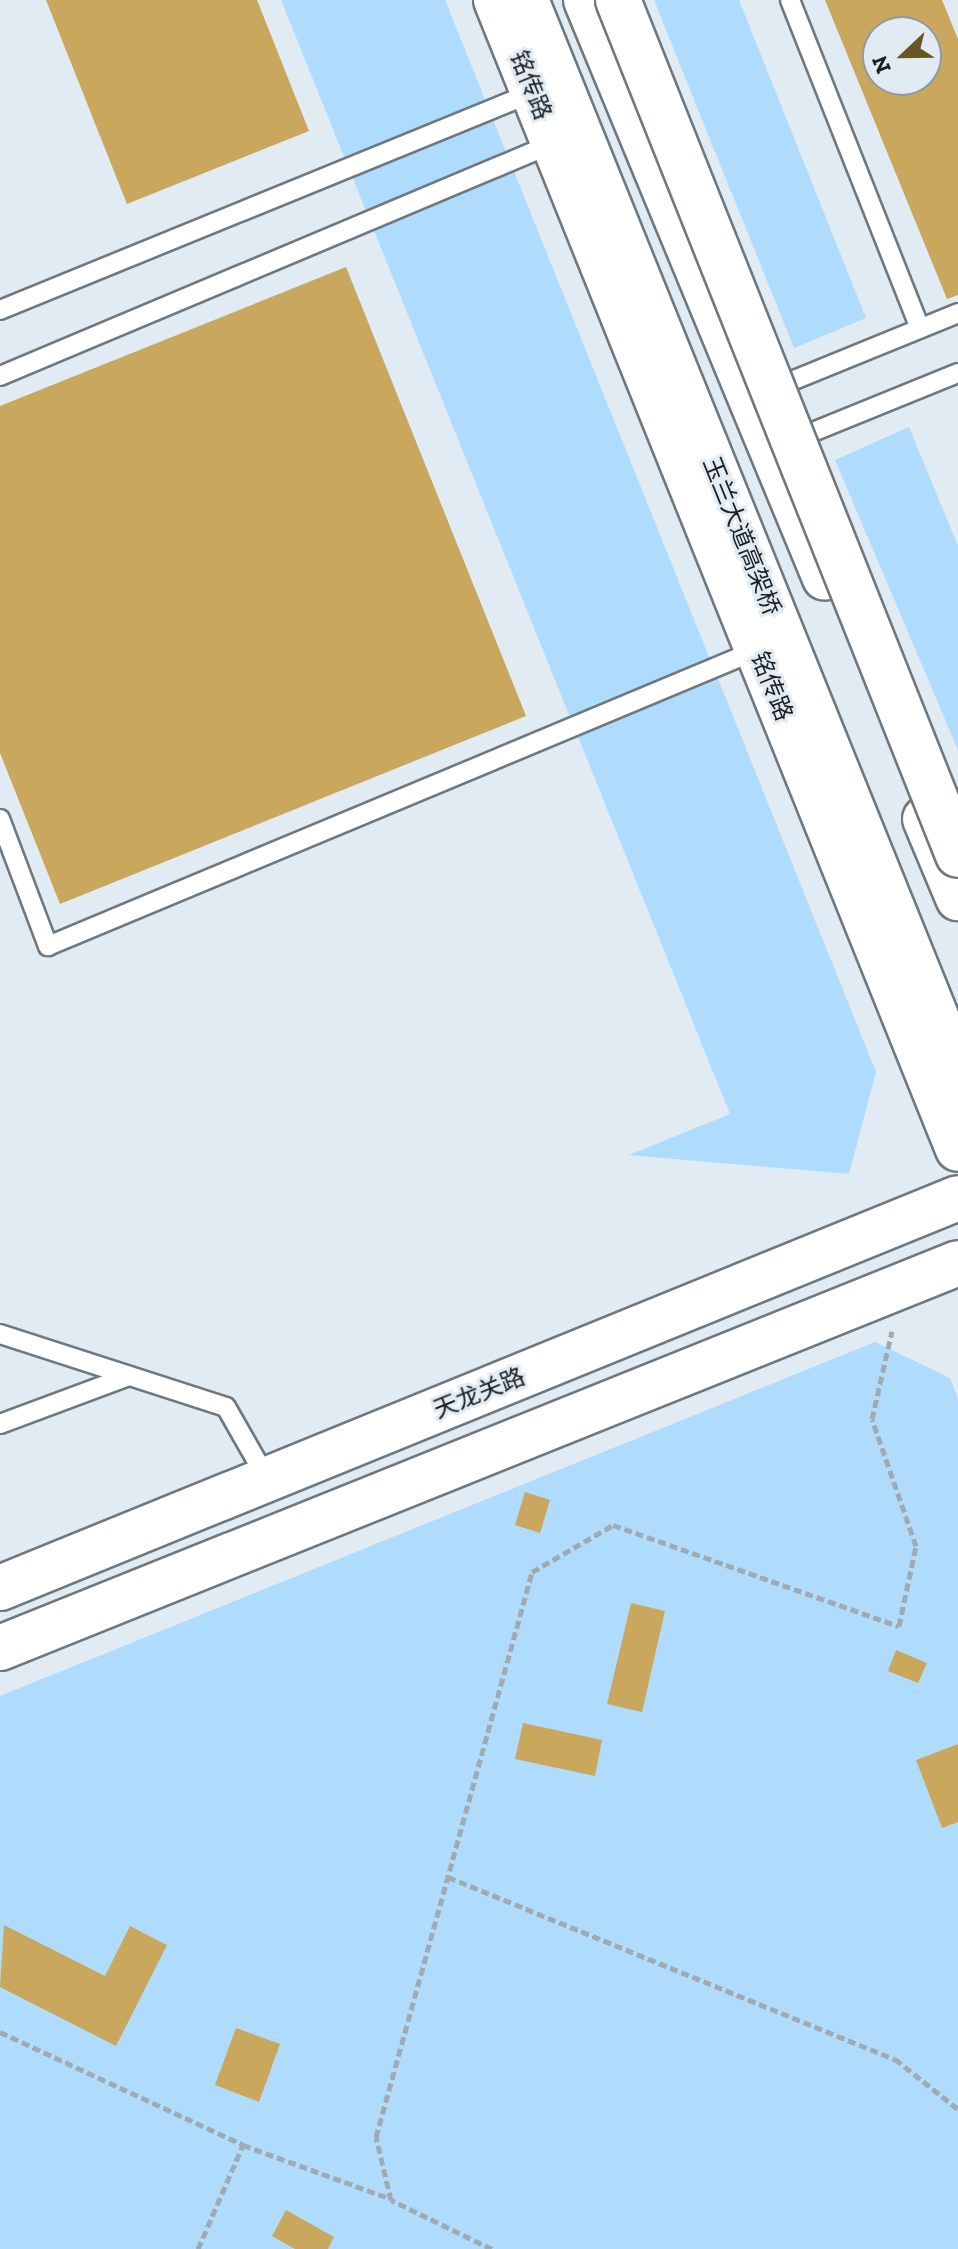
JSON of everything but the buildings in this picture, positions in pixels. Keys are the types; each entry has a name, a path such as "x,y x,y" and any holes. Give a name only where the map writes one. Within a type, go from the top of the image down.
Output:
{"main road":[{"name":"铭传路","path":"496,0 958,1149"},
{"name":"玉兰大道高架桥","path":"526,0 958,1071"},
{"path":"586,0 958,898"},
{"path":"618,0 958,855"},
{"name":"天龙关路","path":"0,1588 958,1198"},
{"path":"0,1648 958,1263"}],"lane":[{"path":"790,0 920,328"},
{"path":"0,310 534,92"},
{"path":"0,376 554,143"},
{"path":"751,398 958,313"},
{"path":"772,449 958,373"},
{"path":"0,819 48,946 757,650"},
{"path":"0,1334 226,1407 267,1479"},
{"path":"0,1424 129,1376"}],"path":[{"path":"390,2198 376,2137 532,1572 613,1525 899,1626 916,1546 872,1419 902,1285"},
{"path":"448,1877 895,2059 958,2109"},
{"path":"0,2032 243,2145 390,2198 492,2249"},
{"path":"198,2249 243,2145"}],"shaded area":[{"path":"281,0 445,0 876,1072 849,1174 629,1155 730,1114"},
{"path":"654,0 739,0 866,318 794,348"},
{"path":"909,427 958,546 958,750 835,460"},
{"path":"875,1342 950,1378 958,1398 958,2249 0,2249 0,1696"}]}
